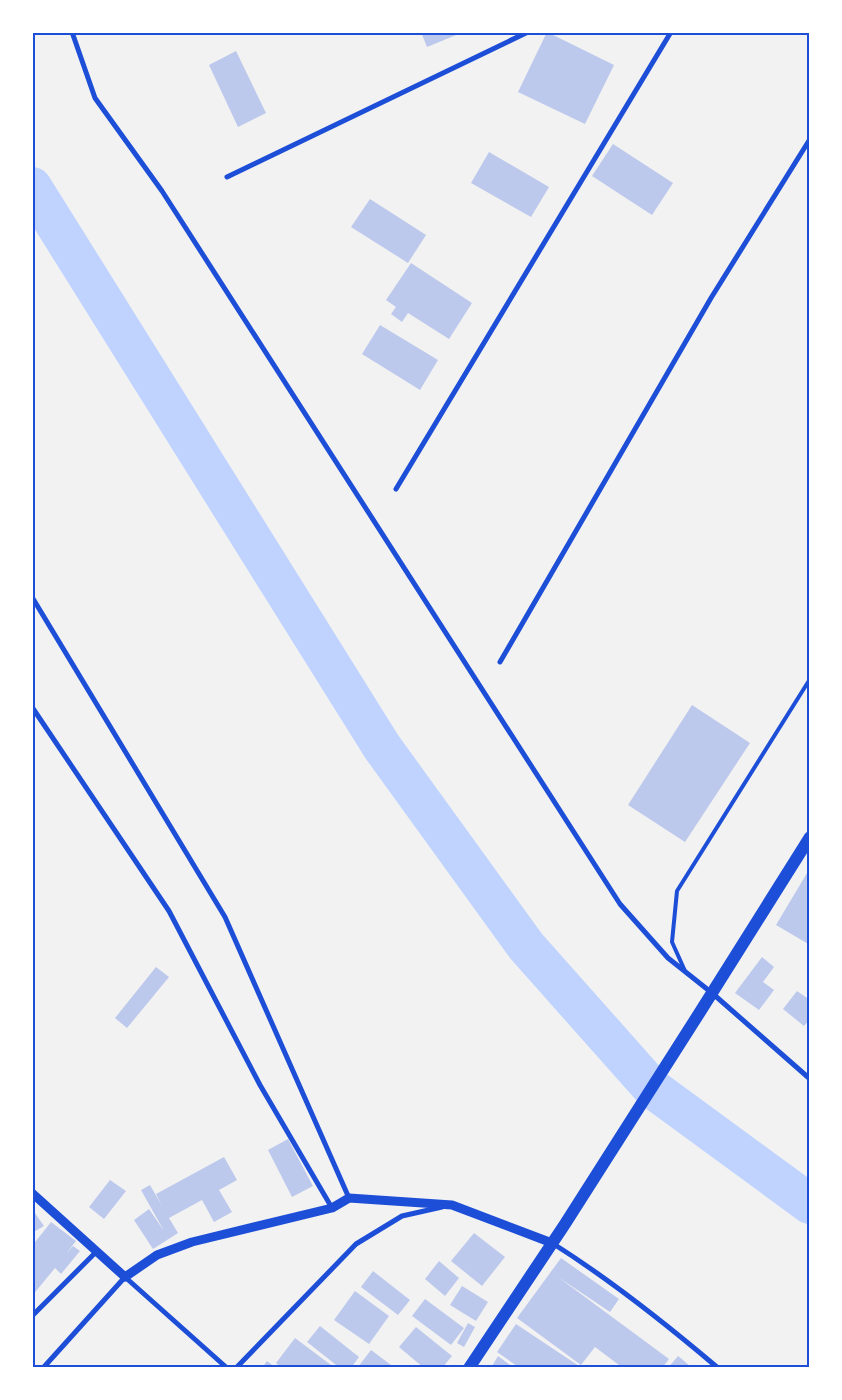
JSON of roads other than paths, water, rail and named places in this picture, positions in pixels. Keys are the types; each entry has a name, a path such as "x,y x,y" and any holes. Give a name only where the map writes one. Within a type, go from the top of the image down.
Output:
{"main road":[{"path":"469,1368 806,850 810,837"}],"street":[{"path":"72,32 94,98 162,191 620,904 668,958 712,993 810,1079"},
{"path":"227,177 528,32"},
{"path":"396,489 670,32"},
{"path":"500,662 711,298 810,140"},
{"path":"32,597 225,917 349,1198"},
{"path":"32,707 169,911 260,1085 332,1208"},
{"path":"32,1193 227,1368"},
{"path":"43,1368 125,1277 157,1255 192,1242 332,1208 349,1198 452,1205 552,1243 645,1308 718,1368"},
{"path":"236,1368 356,1244 402,1216 452,1205"},
{"path":"32,1316 97,1251"}],"lane":[{"path":"685,972 672,942 677,891 810,679"}],"waterway":[{"path":"32,187 382,747 526,946 653,1089 810,1204"}]}
